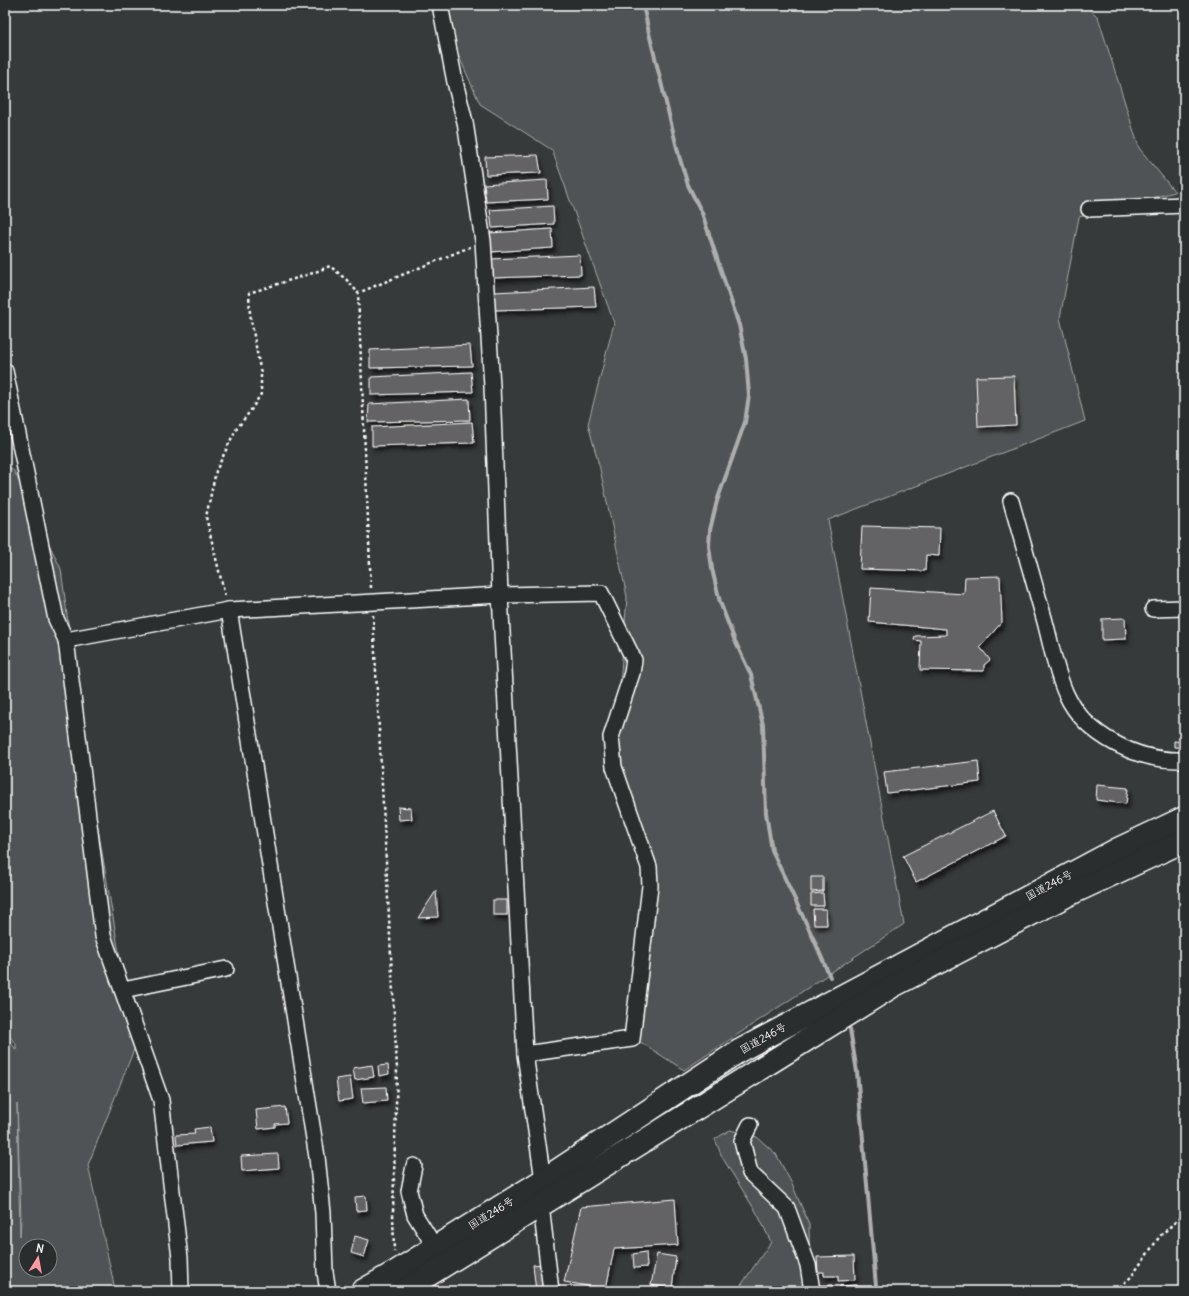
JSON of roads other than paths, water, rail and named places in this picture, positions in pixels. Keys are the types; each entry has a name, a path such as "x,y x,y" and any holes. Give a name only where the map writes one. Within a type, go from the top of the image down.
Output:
{"highway":[{"name":"国道246号","path":"399,1282 435,1247 543,1180 739,1051 1118,849 1184,818"},
{"name":"国道246号","path":"362,1291 399,1282 541,1205 893,986 1070,894 1184,841"}],"street":[{"path":"440,5 455,82 465,122 483,241 492,386 500,595 525,1054 543,1180 541,1205 551,1291"},
{"path":"1089,209 1184,205"},
{"path":"5,371 56,619 66,640 103,936 162,1100 180,1258 182,1291"},
{"path":"1011,501 1059,675 1066,694 1080,716 1094,729 1118,745 1137,753 1155,758 1184,760"},
{"path":"66,640 229,610 500,595 601,593 634,660 632,673 611,737 614,767 649,867 650,886 632,1039 525,1054"},
{"path":"1153,609 1184,608"},
{"path":"229,610 317,1157 323,1213 325,1272 328,1291"},
{"path":"123,990 226,969"},
{"path":"750,1125 742,1142 750,1174 788,1208 808,1264 812,1291"},
{"path":"414,1166 409,1191 415,1215 435,1247"}],"waterway":[{"path":"643,5 679,156 688,185 702,213 739,325 746,359 749,395 745,422 717,501 710,530 709,546 712,569 720,602 735,641 751,675 763,725 766,813 772,851 830,977"},
{"path":"850,1029 857,1072 876,1286 878,1291"}]}
